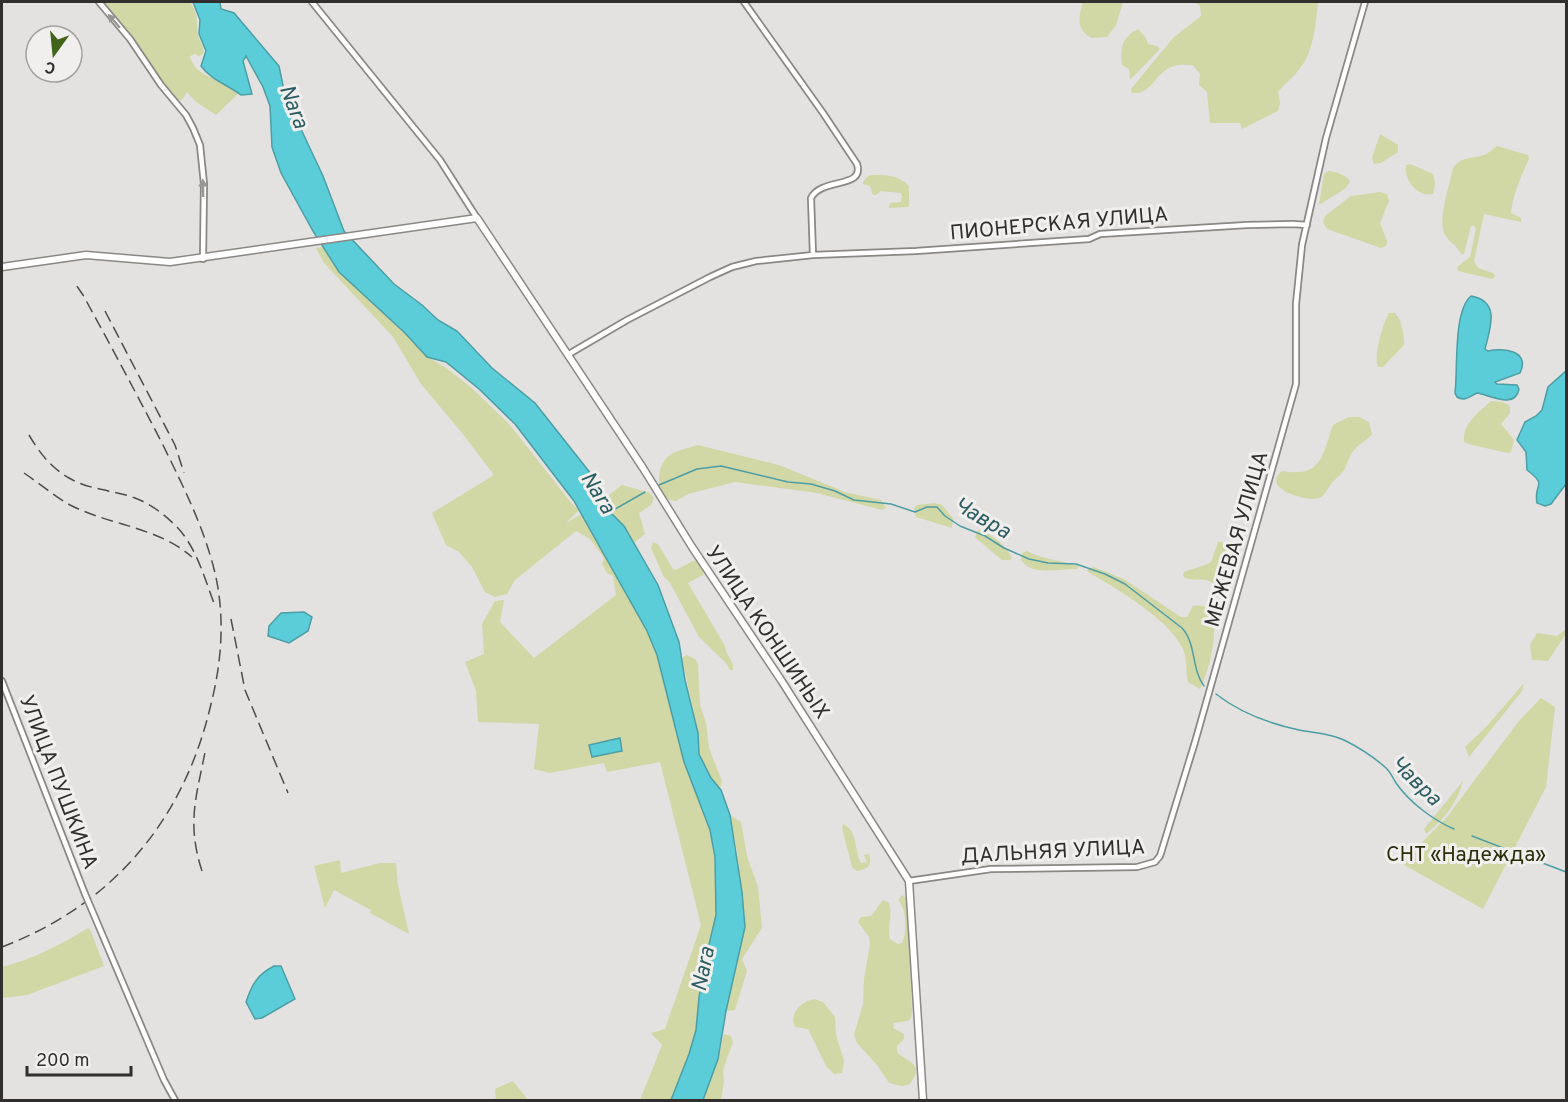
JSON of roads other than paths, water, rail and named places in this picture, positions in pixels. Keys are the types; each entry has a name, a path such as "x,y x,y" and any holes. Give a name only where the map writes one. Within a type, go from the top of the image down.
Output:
{"main road":[{"path":"2,267 86,255 150,262 203,259 371,232 477,218"},
{"name":"УЛИЦА КОНШИНЫХ","path":"477,218 568,354 909,880 923,1101"}],"street":[{"path":"99,2 129,39 166,92 186,115 193,128 200,146 203,174 203,259"},
{"path":"312,2 440,160 477,218"},
{"path":"744,2 824,113 857,164 859,171 857,177 852,180 822,187 815,191 811,198 813,255"},
{"name":"МЕЖЕВАЯ УЛИЦА","path":"1160,856 1195,742 1296,384 1296,304 1300,253 1326,138 1365,2"},
{"name":"ПИОНЕРСКАЯ УЛИЦА","path":"568,354 627,320 732,267 756,261 813,255 1089,239 1100,234 1161,230 1307,225"},
{"name":"УЛИЦА ПУШКИНА","path":"2,681 85,894 175,1101"},
{"name":"ДАЛЬНЯЯ УЛИЦА","path":"909,880 991,868 1137,867 1155,862 1160,856"}],"water":[{"name":"Nara","path":"193,2 220,2 221,9 234,13 279,66 285,95 323,176 344,231 394,284 438,320 457,331 492,368 535,403 595,479 610,512 624,526 658,585 679,642 685,680 698,733 699,754 711,778 721,790 730,815 742,892 745,927 718,1059 703,1100 671,1100 696,1030 699,997 716,915 715,857 710,830 684,762 657,655 647,631 574,501 515,424 479,389 446,362 427,357 405,333 339,272 281,173 272,147 270,106 263,87 246,56 243,61 252,94 241,95 215,79 201,66 206,51 199,34 200,20"},
{"path":"1471,296 1487,304 1490,310 1491,325 1485,349 1488,351 1508,350 1519,355 1522,360 1520,373 1495,382 1517,385 1519,389 1513,399 1501,400 1477,393 1463,399 1457,397 1455,393 1457,341 1461,314 1465,303"},
{"path":"1566,371 1566,484 1551,504 1545,506 1537,503 1539,482 1527,470 1526,452 1517,440 1525,422 1542,410 1548,387"},
{"path":"304,612 312,617 308,631 289,643 268,636 269,626 281,613"},
{"path":"620,738 622,751 592,757 589,745"},
{"path":"274,966 281,966 295,999 262,1018 255,1019 246,1002 248,996 259,977"}],"waterway":[{"name":"Чавра","path":"659,485 697,469 721,466 788,482 811,484 835,491 854,500 891,504 915,512 927,507 937,507 945,516 960,526 1029,559 1048,563 1076,564 1125,584 1182,628 1190,642 1197,672 1204,686"},
{"name":"Чавра","path":"610,512 645,492"},
{"name":"Чавра","path":"1216,694 1245,712 1266,721 1333,736 1355,746 1386,768 1401,790 1415,804 1430,816 1454,829"},
{"name":"Чавра","path":"1472,836 1566,872"}],"railway":[{"path":"2,947 42,929 78,907 110,882 138,853 163,821 183,785 199,746 215,688 220,655 221,622 218,589 199,523 162,443 93,313 74,282"},
{"path":"105,311 175,445 184,473"},
{"path":"29,435 46,459 69,478 85,485 141,500 158,510 184,535 190,545 215,606"},
{"path":"24,473 70,505 164,539 192,557"},
{"path":"231,619 245,690 288,793"},
{"path":"202,871 197,854 194,823 206,747"}],"park label":[{"name":"СНТ «Надежда»","path":"1466,854"}]}
